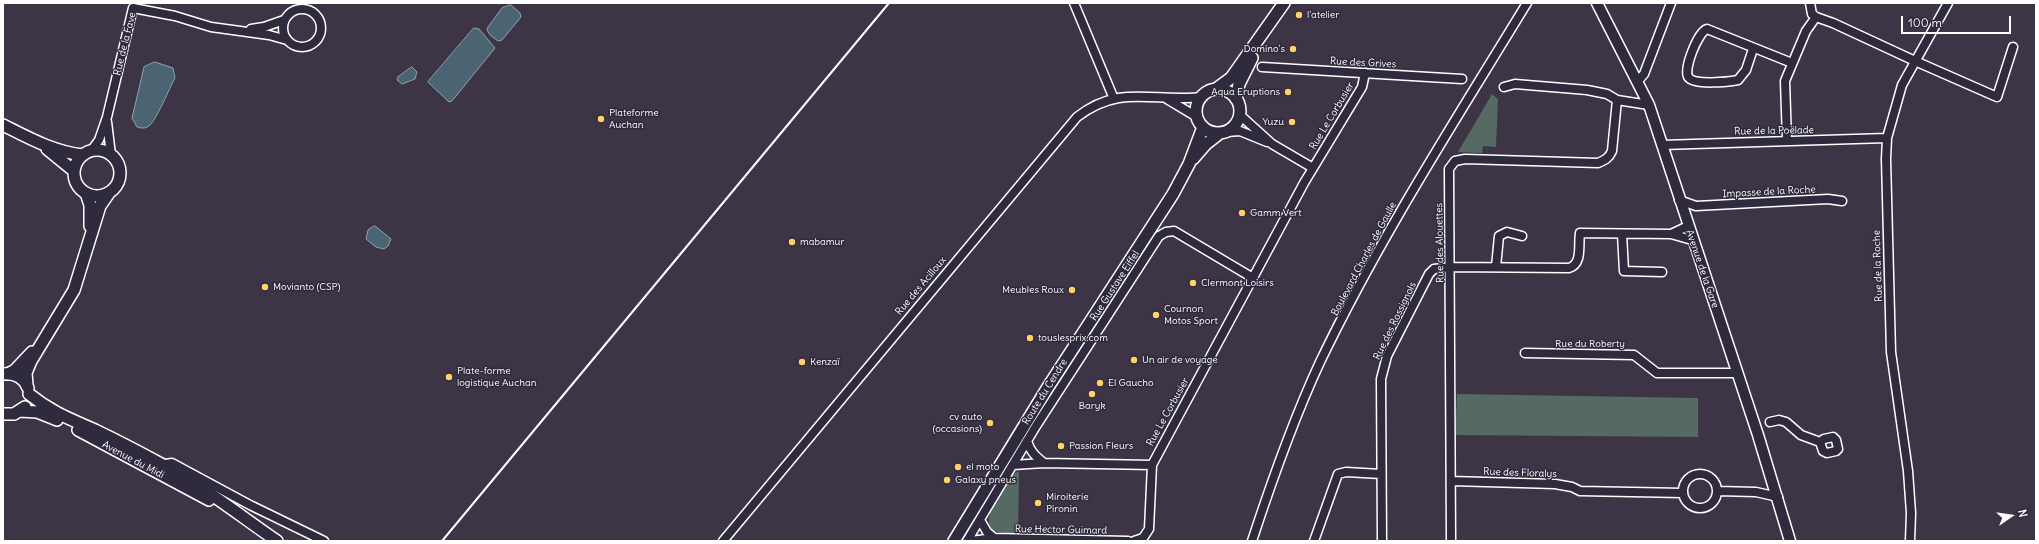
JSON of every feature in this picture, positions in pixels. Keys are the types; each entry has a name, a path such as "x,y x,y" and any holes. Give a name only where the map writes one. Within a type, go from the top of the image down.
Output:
{"main road":[{"path":"1216,90 1231,78 1284,3"},
{"path":"1236,99 1239,84 1265,30"},
{"path":"1216,90 1227,91 1236,99 1240,106 1240,115 1235,125 1223,133 1212,132 1203,127 1197,117 1197,108 1202,97 1208,92 1216,90"},
{"path":"3,125 40,144 71,154 105,151 116,160 120,174 115,188 108,194 100,206 74,290 46,334 26,373 28,390 25,407 20,411"},
{"name":"Route du Cendre","path":"954,541 1044,393 1173,194 1189,164 1203,127"},
{"name":"Route du Cendre","path":"1189,164 1206,144 1223,133"},
{"path":"40,144 74,172"},
{"path":"87,153 78,160 74,172 77,184 86,193 93,196 108,194"},
{"path":"86,193 90,205 90,240"},
{"path":"6,374 27,358 46,334"},
{"name":"Avenue du Midi","path":"6,374 19,377 28,390 41,404 68,420 95,430 197,484 277,541"},
{"name":"Avenue du Midi","path":"3,414 14,414 20,411 36,412 67,424 243,518"}],"street":[{"path":"1074,3 1114,98"},
{"name":"Boulevard Charles de Gaulle","path":"1252,541 1292,428 1331,340 1414,186 1527,3"},
{"name":"Avenue de la Gare","path":"1597,3 1649,105 1686,222 1778,498 1790,541"},
{"path":"1637,82 1644,74 1671,3"},
{"path":"1810,3 1812,14 1816,17 1833,23 1997,97 2013,47"},
{"name":"Rue de la Roche","path":"1910,541 1911,513 1908,471 1891,352 1886,159 1887,138 1902,85 1948,3"},
{"name":"Rue de la Fave","path":"87,153 99,140 107,117 134,6 175,16 210,27 242,30 287,40"},
{"path":"305,8 316,15 321,26 318,38 308,46 298,47 287,40 282,27 284,20 292,11 305,8"},
{"path":"1786,141 1785,81 1806,31 1816,17"},
{"name":"Rue de la Fave","path":"242,30 264,27 284,20"},
{"path":"1754,49 1746,70 1738,80 1698,82 1687,76 1686,68 1702,30 1712,30 1754,49 1792,63"},
{"name":"Rue des Grives","path":"1262,67 1462,79"},
{"name":"Rue Le Corbusier","path":"1152,466 1313,168 1359,92 1364,82 1365,73"},
{"path":"1504,86 1516,84 1587,90 1607,94 1617,100 1649,105"},
{"name":"Rue des Acilloux","path":"723,541 1068,126 1088,109 1114,98 1140,95 1186,99 1202,97"},
{"name":"Rue des Acilloux","path":"1164,98 1197,117"},
{"name":"Rue des Alouettes","path":"1451,541 1451,267 1448,176 1451,164 1465,159 1598,162 1605,160 1610,156 1612,151 1617,100"},
{"path":"1240,115 1272,144"},
{"name":"Rue de la Fave","path":"107,117 111,155"},
{"path":"1223,133 1240,131 1272,144 1313,168"},
{"name":"Rue de la Poëlade","path":"1662,145 1887,138"},
{"name":"Impasse de la Roche","path":"1680,200 1696,206 1828,199 1842,201"},
{"path":"1671,234 1686,222 1696,206"},
{"name":"Rue Gustave Eiffel","path":"967,541 1027,441 1159,236 1174,230 1253,278"},
{"path":"1496,267 1499,236 1507,232 1522,236"},
{"name":"Rue des Rossignols","path":"1382,541 1381,379 1385,362 1429,274 1434,269 1451,267 1568,268 1573,266 1578,260 1580,232 1622,234"},
{"path":"1662,272 1624,270 1622,234 1671,234 1692,240"},
{"name":"Rue du Roberty","path":"1525,353 1634,355 1657,373 1737,373"},
{"path":"1720,374 1733,362"},
{"path":"1770,422 1779,420 1786,422 1802,435 1820,442"},
{"path":"1027,441 1030,449 1044,463"},
{"path":"102,443 120,448 156,466 172,463 250,505 324,541"},
{"path":"1013,465 1044,463 1152,466 1150,529 1143,538 1134,541"},
{"path":"1314,541 1338,474 1346,472 1381,474"},
{"path":"1699,474 1705,475 1714,481 1717,491 1714,501 1706,508 1701,509 1687,503 1683,493 1686,482 1689,478 1699,474"},
{"name":"Rue des Floralys","path":"1451,481 1555,484 1572,486 1580,491 1683,493"},
{"path":"1756,492 1773,483"},
{"path":"1717,491 1756,492 1778,498"},
{"path":"980,520 987,532 994,538"},
{"name":"Rue Hector Guimard","path":"971,541 994,538 1128,541"}],"green space":[{"path":"1492,94 1498,99 1496,147 1483,146 1482,153 1458,152"},
{"path":"1457,394 1698,398 1698,437 1455,435"},
{"path":"1019,471 1018,533 996,531 992,529 990,525 990,513 1012,475"}],"water":[{"path":"511,5 520,13 521,17 502,40 498,41 490,35 487,30 488,27 502,8"},
{"path":"474,28 479,29 495,48 452,101 449,102 428,82"},
{"path":"155,62 173,68 175,78 152,123 146,128 137,127 132,118 144,67"},
{"path":"412,67 417,72 415,79 402,84 397,80 398,77"},
{"path":"375,226 391,239 388,246 384,249 376,247 366,239 368,230"}],"railway":[{"path":"442,541 889,3"}],"place":[{"name":"l'atelier","path":"1299,15"},
{"name":"Domino's","path":"1293,49"},
{"name":"Aqua Eruptions","path":"1288,92"},
{"name":"Plateforme Auchan","path":"601,119"},
{"name":"Yuzu","path":"1292,122"},
{"name":"Gamm Vert","path":"1242,213"},
{"name":"mabamur","path":"792,242"},
{"name":"Clermont Loisirs","path":"1193,283"},
{"name":"Movianto (CSP)","path":"265,287"},
{"name":"Meubles Roux","path":"1072,290"},
{"name":"Cournon Motos Sport","path":"1156,315"},
{"name":"touslesprix.com","path":"1030,338"},
{"name":"Un air de voyage","path":"1134,360"},
{"name":"Kenzaï","path":"802,362"},
{"name":"Plate-forme logistique Auchan","path":"449,377"},
{"name":"El Gaucho","path":"1100,383"},
{"name":"Baryk","path":"1092,394"},
{"name":"cv auto (occasions)","path":"990,423"},
{"name":"Passion Fleurs","path":"1061,446"},
{"name":"el moto","path":"958,467"},
{"name":"Galaxy pneus","path":"947,480"},
{"name":"Miroiterie Pironin","path":"1038,503"}]}
